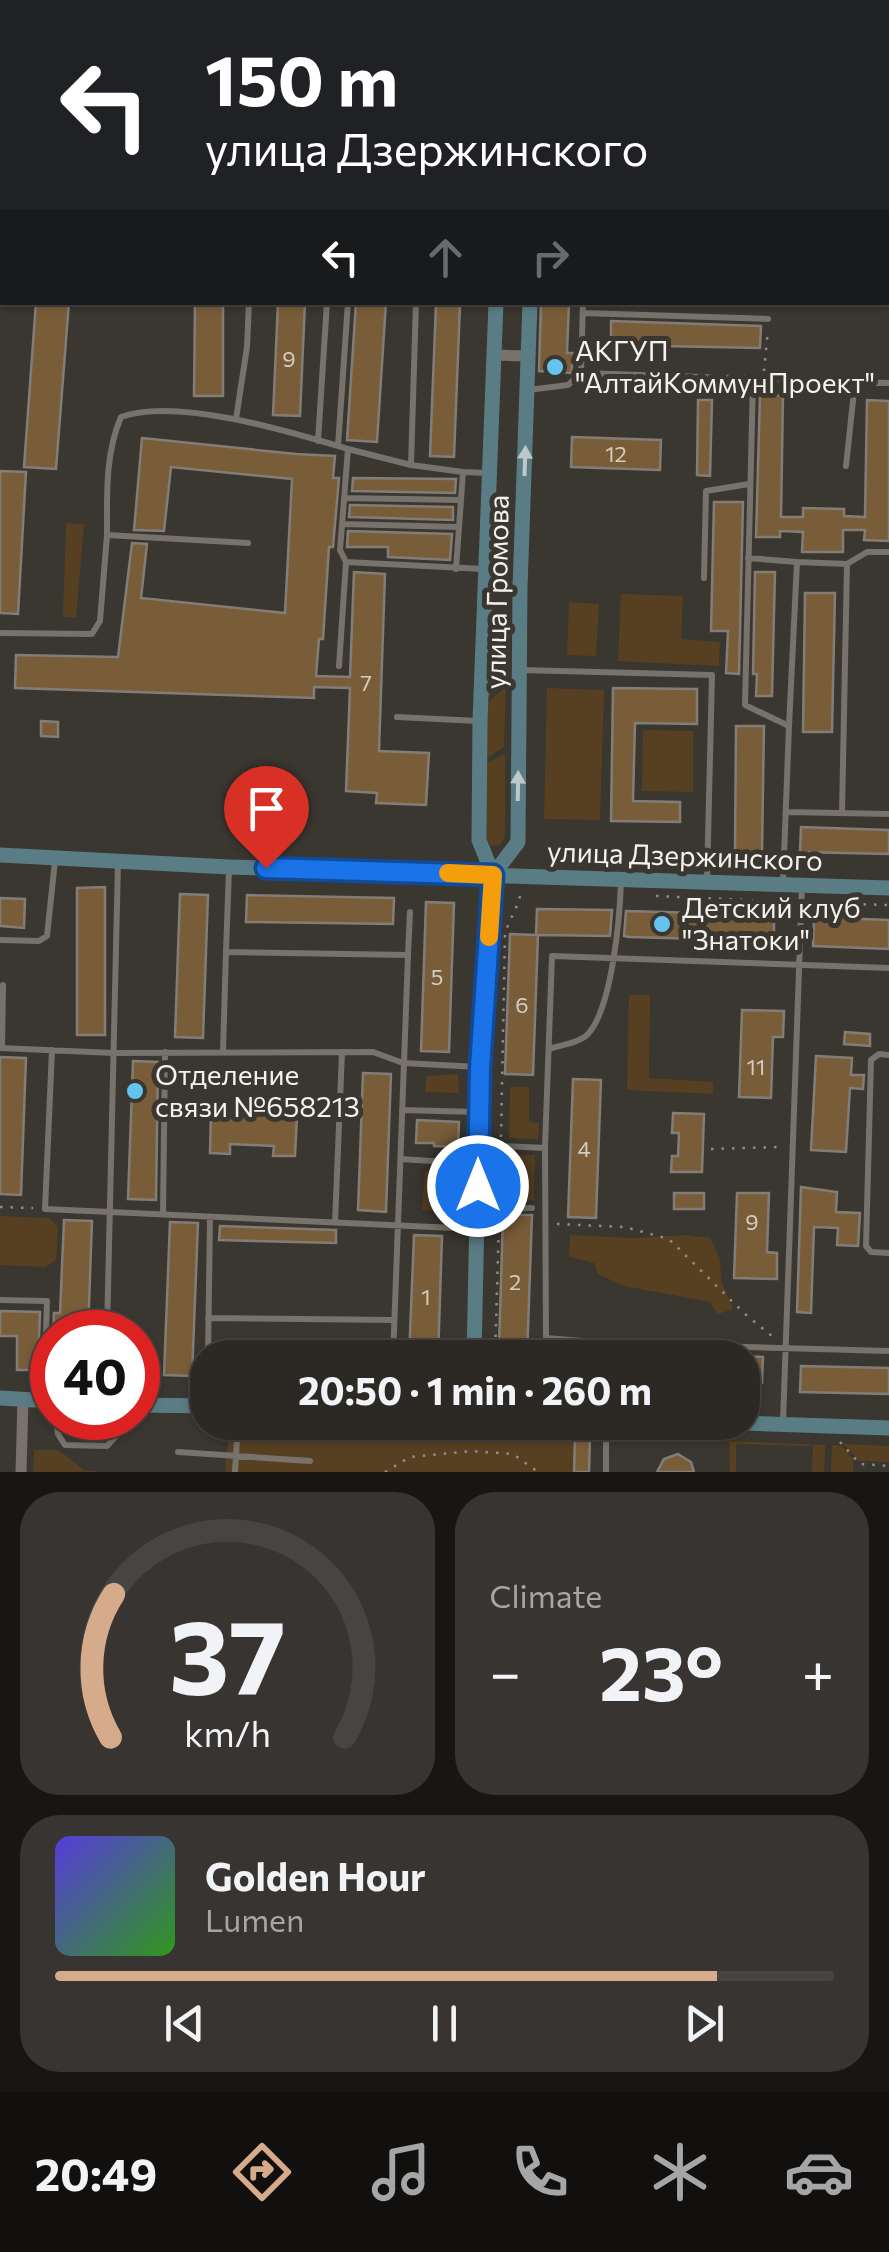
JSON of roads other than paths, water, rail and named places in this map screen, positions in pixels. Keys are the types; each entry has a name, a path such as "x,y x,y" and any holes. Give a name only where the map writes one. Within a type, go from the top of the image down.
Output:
{"street":[{"name":"улица Громова","path":"475,1340 480,1068 493,875 479,840 496,305"},
{"name":"улица Громова","path":"493,875 518,842 520,588 530,305"},
{"path":"494,355 529,356"},
{"path":"484,588 520,588"},
{"name":"улица Дзержинского","path":"0,855 229,867 889,888"},
{"path":"0,1398 30,1400"},
{"path":"20,1472 23,1399"},
{"path":"160,1405 190,1405"},
{"path":"760,1423 889,1428"}],"lane":[{"path":"236,419 249,305"},
{"path":"318,441 327,305"},
{"path":"338,446 348,305"},
{"path":"411,465 416,305"},
{"path":"581,373 583,305"},
{"path":"582,313 768,318"},
{"path":"528,390 568,385 581,373 889,383"},
{"path":"753,380 745,705 789,726"},
{"path":"846,466 855,382"},
{"path":"0,633 92,634 100,621 109,461 121,418 136,412 167,411 236,419 411,465 490,474"},
{"path":"340,666 346,562 340,550 348,449"},
{"path":"456,569 463,472"},
{"path":"704,578 706,491 750,484"},
{"path":"344,498 461,500"},
{"path":"342,524 459,527"},
{"path":"107,535 248,543"},
{"path":"748,558 846,564 867,552 889,552"},
{"path":"346,562 485,568"},
{"path":"783,883 796,562"},
{"path":"842,813 846,564"},
{"path":"520,670 712,675 707,882"},
{"path":"397,717 480,721"},
{"path":"787,812 889,814"},
{"path":"0,940 39,942 47,936 56,858"},
{"path":"108,1310 118,862"},
{"path":"222,1051 229,867"},
{"path":"549,1049 584,1038 601,1014 614,957 622,879"},
{"path":"783,1424 802,884"},
{"path":"393,1340 410,912"},
{"path":"226,952 408,955"},
{"path":"570,1340 546,1338 545,1148 552,956 889,968"},
{"path":"4,985 1,1048 114,1053 373,1052 404,1064 480,1068"},
{"path":"52,1050 45,1208 478,1230"},
{"path":"163,1214 166,1052"},
{"path":"335,1222 342,1052"},
{"path":"889,1055 879,1054 871,1060 866,1246 870,1252 889,1252"},
{"path":"402,1110 479,1112"},
{"path":"478,1145 545,1148"},
{"path":"401,1158 477,1164"},
{"path":"478,1209 532,1208"},
{"path":"208,1340 210,1217"},
{"path":"0,1300 47,1301 47,1310"},
{"path":"208,1318 394,1320"},
{"path":"760,1347 889,1351"},
{"path":"62,1440 65,1444 107,1446 112,1440"},
{"path":"234,1472 237,1440"},
{"path":"606,1440 606,1472"},
{"path":"178,1452 310,1461"}],"place":[{"name":"АКГУП \"АлтайКоммунПроект\"","path":"555,367"},
{"name":"Детский клуб \"Знатоки\"","path":"662,924"},
{"name":"Отделение связи №658213","path":"135,1091"}]}
